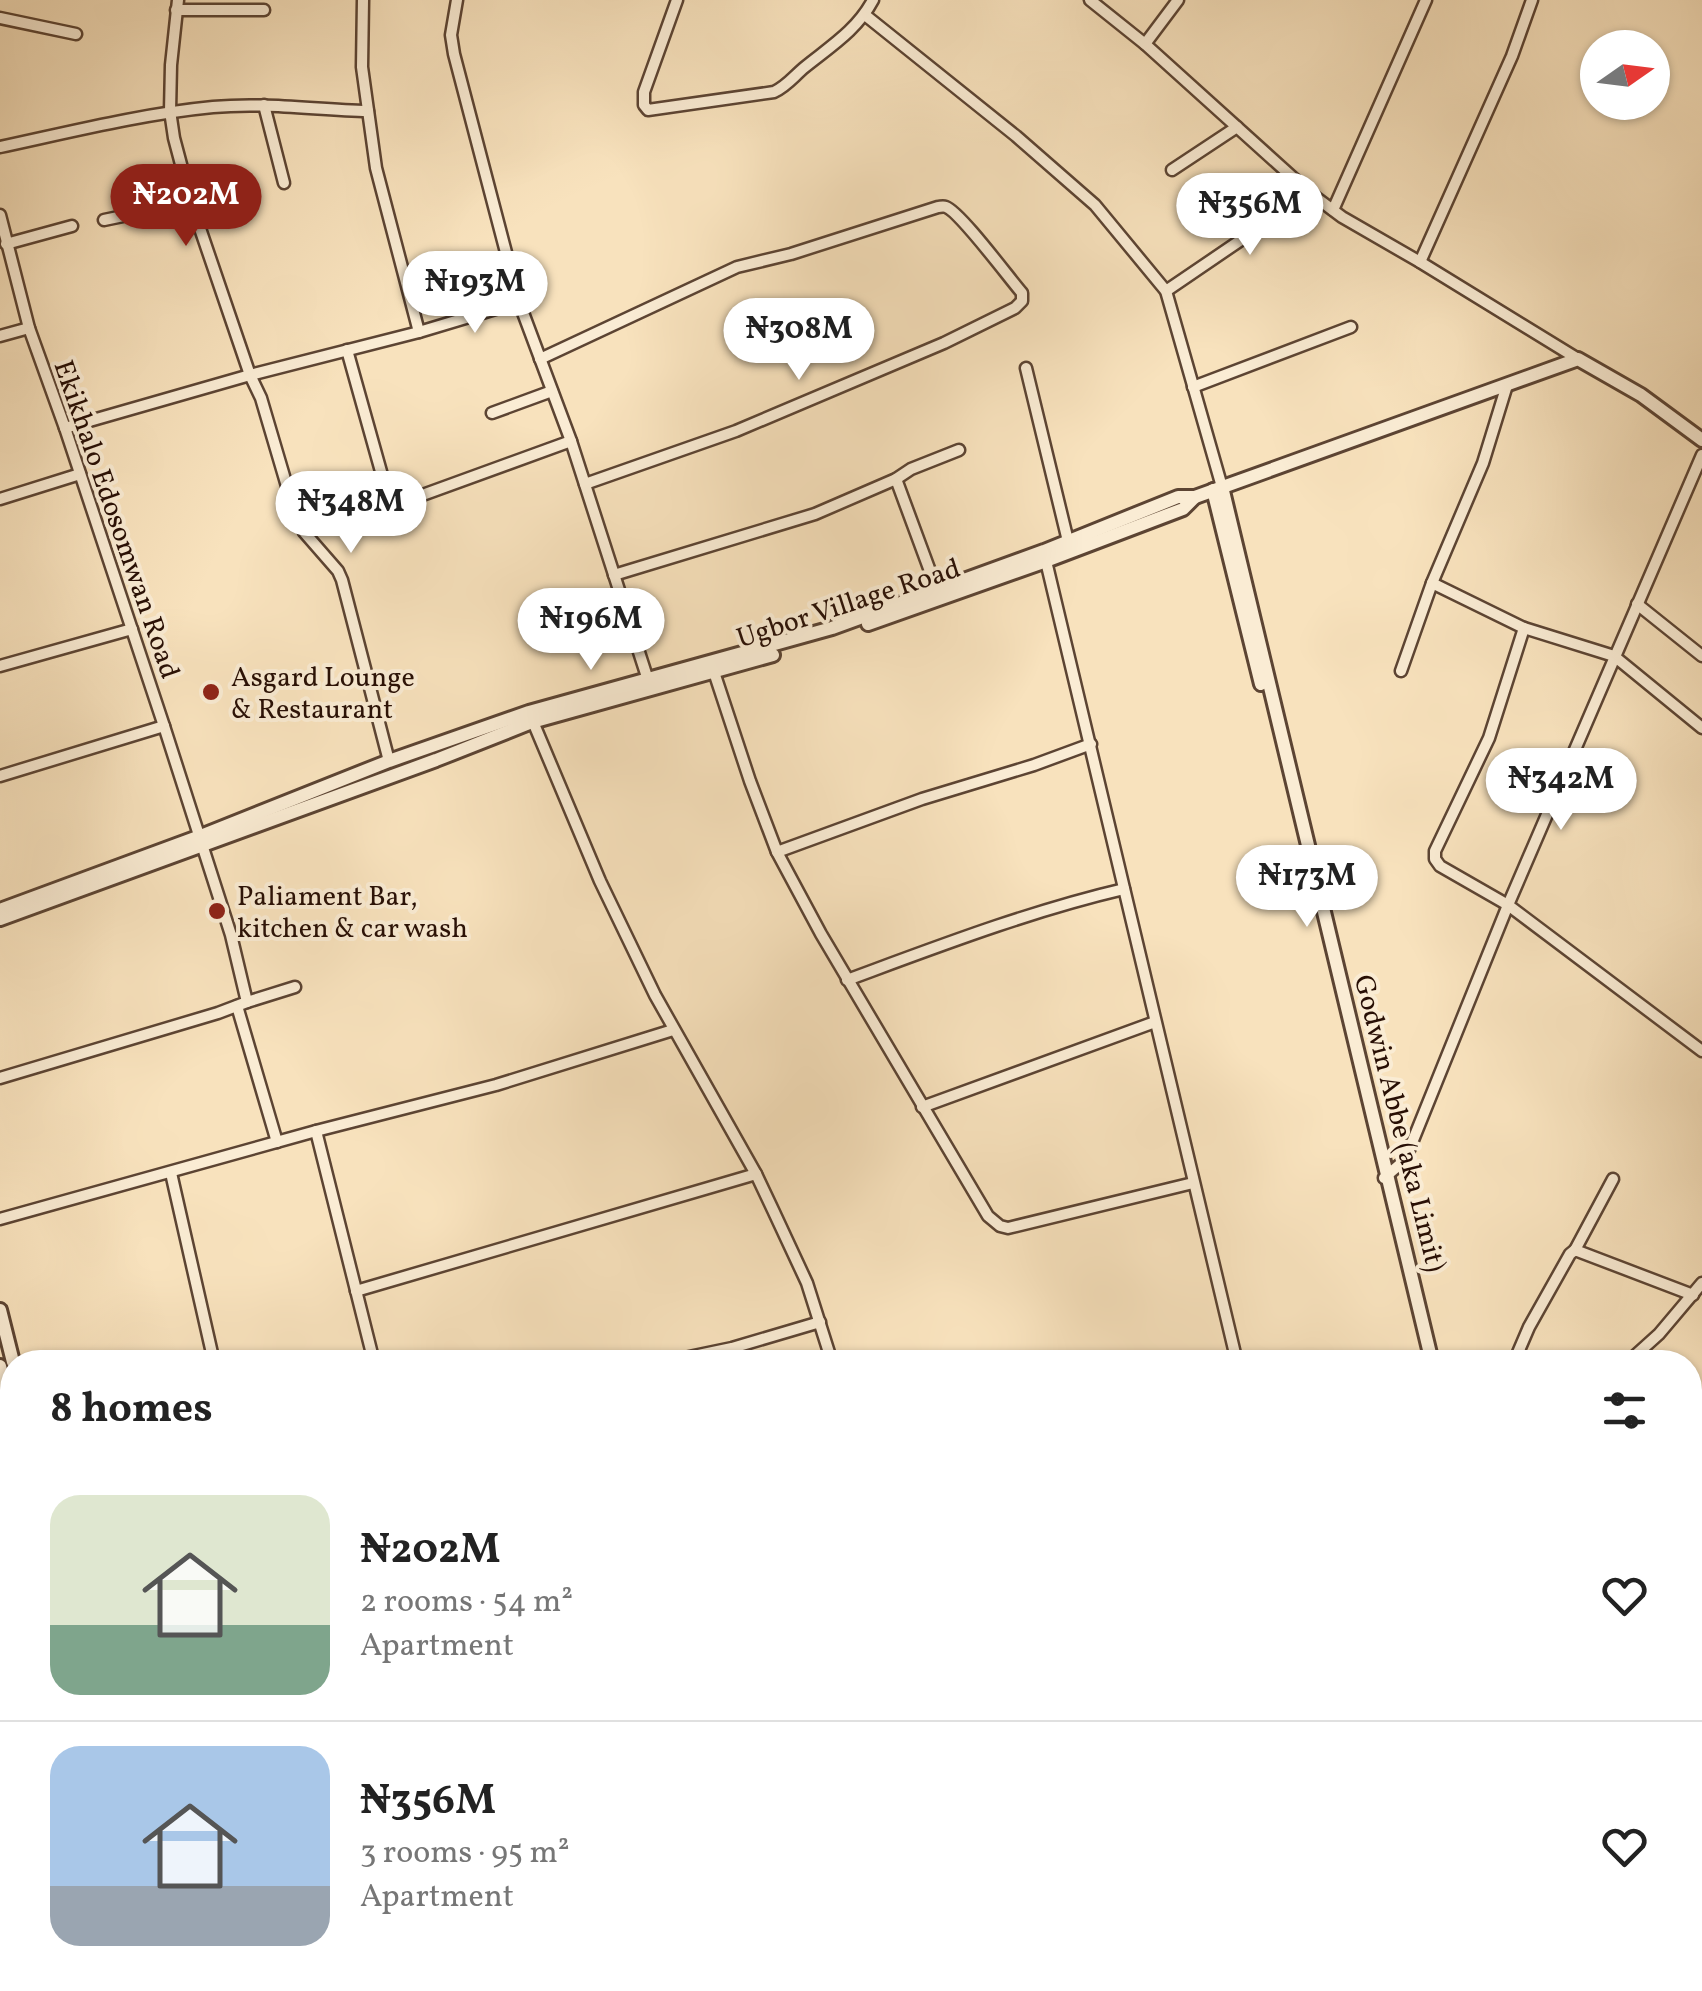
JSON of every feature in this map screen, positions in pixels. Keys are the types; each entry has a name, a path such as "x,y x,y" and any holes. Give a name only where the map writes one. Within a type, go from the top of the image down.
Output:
{"street":[{"path":"363,0 362,67 376,168 419,332"},
{"path":"457,0 450,35 518,302 585,484 648,680"},
{"path":"677,0 644,92 648,110 774,92 849,33 874,0"},
{"path":"1090,0 1333,210 1641,395 1702,440"},
{"path":"1145,44 1178,0"},
{"path":"1333,210 1426,0"},
{"path":"1420,262 1512,56 1532,0"},
{"path":"264,10 177,5 170,112 174,138 191,202 304,532 342,580 389,761"},
{"path":"865,15 1016,136 1095,206 1166,291 1217,489"},
{"path":"0,18 76,34"},
{"path":"0,148 170,112 264,105 368,111"},
{"path":"264,105 284,183"},
{"path":"1172,170 1237,127"},
{"path":"1166,291 1310,192"},
{"path":"104,220 191,202"},
{"path":"540,359 736,267 938,207 951,210 1022,293 1022,301 1015,308 944,343 736,431 585,484"},
{"name":"Ekikhalo Edosomwan Road","path":"0,215 30,328 231,935 242,1004 277,1142"},
{"path":"6,244 72,226"},
{"path":"65,428 518,302"},
{"path":"1193,387 1351,327"},
{"path":"0,336 30,328"},
{"path":"348,350 392,501 406,501 570,441"},
{"name":"Ugbor Village Road","path":"0,910 436,760 531,717 834,636 1045,556 1068,541 1178,497 1195,497 1578,359"},
{"path":"1026,368 1068,541"},
{"path":"1401,671 1432,583 1483,463 1507,385"},
{"path":"492,413 552,392"},
{"path":"614,575 815,514 960,450"},
{"path":"1386,1177 1406,1160 1508,906 1702,455"},
{"path":"0,498 80,474"},
{"path":"896,480 937,590"},
{"name":"Godwin Abbe (aka Limit)","path":"1217,489 1429,1350"},
{"name":"Ugbor Village Road","path":"0,919 200,842 389,761 648,680 713,668 1182,509 1195,497"},
{"path":"1045,556 1234,1350"},
{"path":"1432,583 1524,628 1614,656 1702,728"},
{"path":"1637,604 1702,656"},
{"path":"1524,628 1488,738 1434,850 1435,859 1440,866 1508,906 1702,1051"},
{"path":"0,666 132,630"},
{"path":"713,668 777,852 988,1216 1008,1228 1193,1183"},
{"path":"531,717 600,881 673,1030 756,1174 807,1283 828,1350"},
{"path":"0,776 164,726"},
{"path":"777,852 1091,744"},
{"path":"848,980 972,934 1082,899 1124,890"},
{"path":"0,1078 295,987"},
{"path":"922,1107 1155,1022"},
{"path":"0,1218 496,1085 673,1030"},
{"path":"316,1131 371,1350"},
{"path":"171,1173 211,1350"},
{"path":"356,1291 756,1174"},
{"name":"Godwin Abbe (aka Limit)","path":"1386,1177 1422,1350"},
{"path":"1520,1350 1613,1179"},
{"path":"1575,1250 1693,1295"},
{"path":"1641,1350 1702,1283"},
{"path":"0,1310 10,1350"},
{"path":"722,1350 820,1322"}],"place":[{"name":"Asgard Lounge & Restaurant","path":"211,692"},
{"name":"Paliament Bar, kitchen & car wash","path":"217,911"}]}
